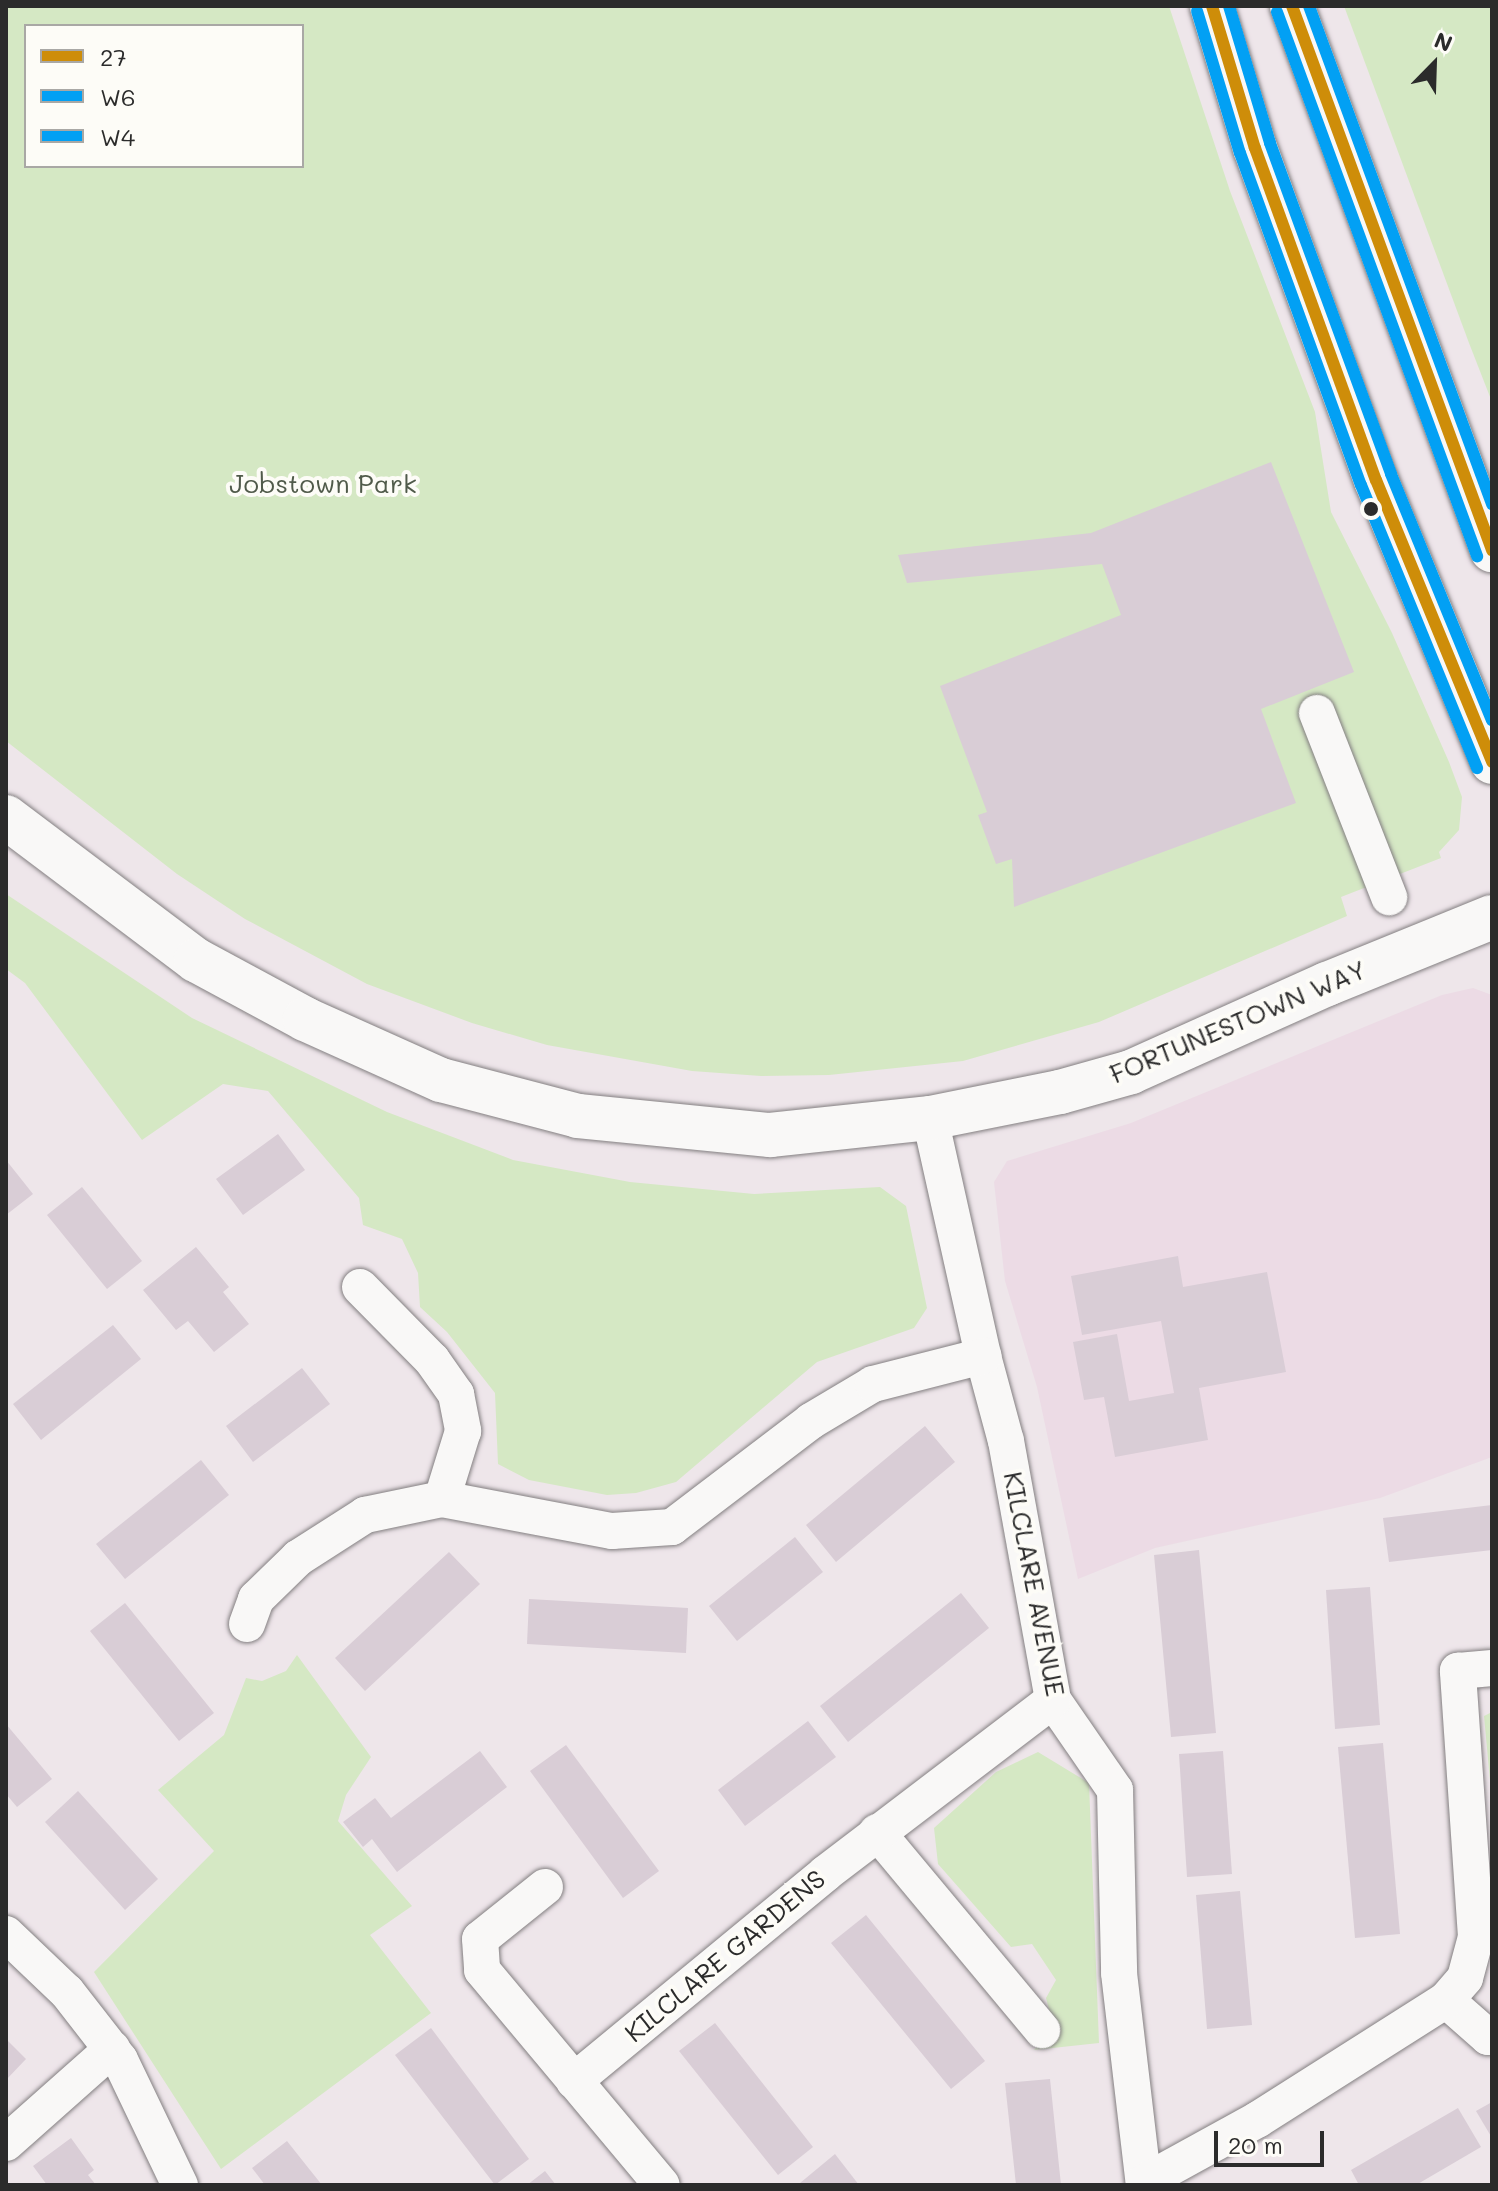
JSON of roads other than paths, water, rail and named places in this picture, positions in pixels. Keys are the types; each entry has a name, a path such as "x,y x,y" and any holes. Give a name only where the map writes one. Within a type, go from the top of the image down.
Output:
{"street":[{"path":"1212,6 1255,148 1376,480 1492,762"},
{"path":"1292,6 1492,550"},
{"path":"1317,713 1389,897"},
{"name":"FORTUNESTOWN WAY","path":"6,817 196,960 305,1019 441,1080 578,1116 770,1135 930,1118 1060,1092 1131,1072 1327,984 1492,917"},
{"name":"KILCLARE AVENUE","path":"930,1118 983,1356 1006,1441 1053,1700 1115,1790 1119,1973 1144,2183"},
{"path":"360,1287 432,1360 456,1394 463,1431 442,1499"},
{"path":"247,1624 256,1599 298,1558 365,1515 442,1499 612,1531 672,1527 811,1421 873,1384 983,1356"},
{"path":"1144,2183 1257,2120 1446,2000 1465,1978 1476,1937 1458,1671 1492,1668"},
{"name":"KILCLARE GARDENS","path":"574,2081 877,1832 1053,1700"},
{"path":"877,1832 1042,2030"},
{"path":"545,1887 480,1939 482,1970 662,2185"},
{"path":"6,1934 67,1992 120,2060 180,2185"},
{"path":"1446,2000 1488,2037 1492,2035"},
{"path":"6,2143 112,2049"}],"park label":[{"name":"Jobstown Park","path":"323,484"}]}
